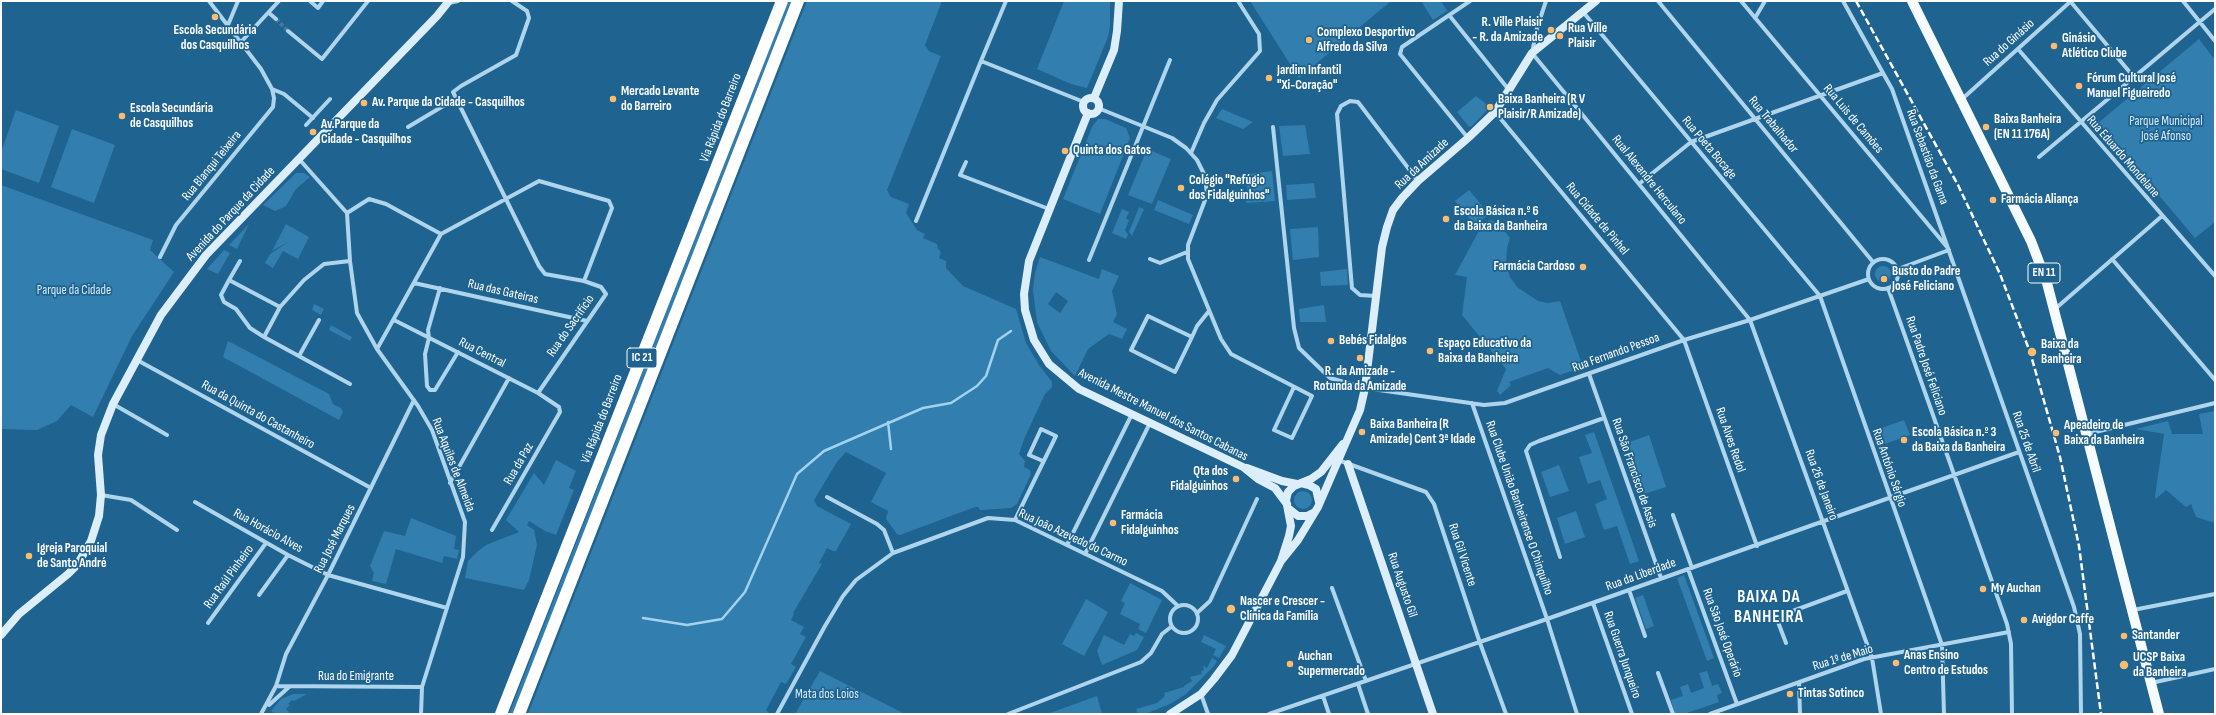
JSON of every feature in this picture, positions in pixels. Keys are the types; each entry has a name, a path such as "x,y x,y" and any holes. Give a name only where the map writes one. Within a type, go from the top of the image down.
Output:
{"highway":[{"name":"Via Rápida do Barreiro","path":"501,714 782,1"},
{"name":"IC 21","path":"519,714 798,1"}],"main road":[{"name":"EN 11","path":"1912,1 2031,241 2047,283 2160,714"}],"street":[{"path":"209,1 241,42 272,89 284,94 312,118"},
{"path":"228,25 238,1"},
{"path":"241,42 269,14 279,1"},
{"path":"310,1 318,8 323,1"},
{"path":"288,30 322,59 368,1"},
{"path":"448,2 458,1"},
{"path":"377,349 441,234 507,199 539,181 609,201 612,208 584,281 545,274 539,266 507,199 455,99 453,92 461,86 516,56 529,18 527,11 512,1"},
{"path":"916,220 1006,1"},
{"path":"1094,98 1114,50 1119,1"},
{"path":"1192,153 1204,123 1217,100 1260,51 1259,34 1238,1"},
{"path":"1468,138 1400,54 1402,47 1470,1"},
{"name":"Rua da Amizade","path":"1281,560 1298,540 1315,511 1360,410 1365,388 1376,296 1387,227 1402,198 1418,181 1468,138 1495,112 1532,53 1537,28 1546,1"},
{"path":"1532,53 1596,1"},
{"name":"Rua Trabalhador","path":"1658,1 1873,262"},
{"name":"Rua Luis de Camões","path":"1741,1 1949,250"},
{"path":"1755,18 1765,1"},
{"name":"Rua Sebastião da Gama","path":"1843,1 1892,89 1949,250"},
{"path":"2071,1 2133,76"},
{"name":"Rua do Ginásio","path":"1961,100 2071,1"},
{"path":"2183,1 2215,41"},
{"name":"Avenida do Parque da Cidade","path":"1,635 20,614 77,565 91,541 99,516 101,495 98,455 101,435 113,404 136,359 161,316 206,255 437,16 448,2"},
{"path":"2039,157 2133,76 2215,9"},
{"name":"Rua Poeta Bocage","path":"1583,12 1820,296"},
{"path":"269,14 276,19"},
{"path":"1449,15 1509,90"},
{"name":"Rua Eduardo Mondelane","path":"2018,49 2215,276"},
{"name":"Rual Alexandre Herculano","path":"1532,53 1750,320"},
{"path":"1089,260 1170,60"},
{"path":"981,61 1084,102"},
{"path":"1639,184 1691,142 1883,73"},
{"name":"Rua Blanqui Teixeira","path":"160,257 176,225 273,107 274,98 272,89"},
{"path":"1088,98 1094,98 1098,102 1098,108 1094,113 1088,113 1083,107 1084,102 1088,98"},
{"path":"306,125 330,99"},
{"path":"408,127 455,99"},
{"path":"1376,296 1360,295 1352,288 1337,114 1341,106 1350,101 1358,102 1418,181"},
{"path":"1098,108 1172,138 1192,153 1205,176 1207,195 1187,252 1188,259 1225,347 1231,354 1312,396 1292,438 1274,430 1294,387"},
{"name":"Rua Cidade de Pinhel","path":"1495,112 1684,340"},
{"name":"Avenida Mestre Manuel dos Santos Cabanas","path":"1088,113 1049,209 1029,261 1025,276 1025,310 1034,340 1049,364 1072,385 1243,467 1258,479 1274,488 1288,506"},
{"name":"Rua Fernando Pessoa","path":"1273,127 1294,328 1299,348 1330,378 1365,388 1472,403 1505,403 1684,340 1750,320 1869,280"},
{"path":"299,158 347,213 369,199 386,204 441,234"},
{"path":"966,162 960,175 1049,209"},
{"name":"Rua Aquiles de Almeida","path":"347,213 350,261 357,313 377,349 414,400 432,430 465,522 463,558 422,687 422,714"},
{"path":"2054,309 2162,216"},
{"path":"1898,269 1949,250"},
{"name":"Rua 25 de Abril","path":"1949,250 2074,607 2080,642 2081,714"},
{"path":"1150,259 1160,263 1187,252"},
{"path":"1882,258 1887,259 1898,269 1898,278 1888,288 1878,288 1869,280 1868,269 1873,262 1882,258"},
{"path":"2112,259 2215,380"},
{"path":"240,261 221,295 224,302 236,309 250,328 350,384"},
{"path":"264,337 280,308 304,280 324,264 350,261"},
{"path":"229,280 280,308"},
{"name":"Rua do Sacrifício","path":"538,393 606,294 601,287 584,281"},
{"name":"Rua das Gateiras","path":"414,283 587,321"},
{"path":"440,288 428,330 429,338 425,354 426,386 430,390 435,390 458,352"},
{"name":"Rua Padre José Feliciano","path":"1888,288 2009,632 2011,650 2012,714"},
{"name":"Rua António Sérgio","path":"1820,296 1942,645 1944,714"},
{"path":"1192,337 1148,316 1131,350 1175,372 1192,337 1197,326 1209,311"},
{"path":"299,356 319,320"},
{"name":"Rua Central","path":"394,320 538,393 559,407"},
{"name":"Rua 26 de Janeiro","path":"1750,320 1872,658 1880,714"},
{"name":"Rua Alves Redol","path":"1684,340 1757,546"},
{"name":"Rua da Quinta do Castanheiro","path":"136,359 371,488"},
{"name":"Rua São Francisco de Assis","path":"1589,374 1661,578"},
{"path":"450,483 509,378"},
{"name":"Rua José Marques","path":"276,686 286,654 328,575 414,400"},
{"name":"Rua Clube União Banheirense O Chinquilho","path":"1472,403 1547,620 1577,714"},
{"path":"2087,434 2215,403"},
{"path":"113,404 167,435"},
{"name":"Rua da Paz","path":"492,530 560,412 559,407"},
{"path":"1067,546 1132,414"},
{"path":"1560,557 1526,451 1530,445 1539,441 1604,418"},
{"path":"1085,554 1150,423"},
{"path":"1015,520 1056,436 1042,429 1029,455 1043,461"},
{"name":"Rua da Amizade","path":"1170,714 1201,694 1232,655 1281,560 1291,526 1288,506 1288,492 1321,472 1349,436"},
{"name":"Rua da Liberdade","path":"1269,714 1547,620 1661,578 1824,523 2019,452"},
{"name":"Rua Gil Vicente","path":"1338,460 1426,492 1434,504 1480,643 1506,714"},
{"name":"Rua Augusto Gil","path":"1348,464 1433,714"},
{"path":"1243,467 1282,482 1309,485 1316,489 1319,503"},
{"path":"101,495 131,500 177,530"},
{"path":"827,497 877,524 884,530 893,553"},
{"path":"1171,627 1181,634 1187,634 1197,626 1197,613 1210,601 1257,500"},
{"name":"Rua Horácio Alves","path":"196,502 266,543 328,575 447,608"},
{"path":"1288,506 1294,514 1303,517 1315,511"},
{"name":"Rua São José Operário","path":"1673,516 1736,704"},
{"name":"Rua João Azevedo do Carmo","path":"777,714 843,596 856,580 893,553 988,518 1015,520 1162,591 1178,606"},
{"name":"Rua Raúl Pinheiro","path":"208,623 266,543"},
{"path":"259,595 288,555"},
{"path":"1332,588 1366,681"},
{"path":"1629,590 1645,636"},
{"path":"1786,642 1778,622 1780,617 1847,591"},
{"path":"2132,610 2215,594"},
{"name":"Rua Guerra Junqueiro","path":"1593,603 1632,714"},
{"path":"1171,627 1170,614 1178,606 1189,606 1197,613"},
{"path":"1008,714 1141,662 1151,652 1162,634 1171,627"},
{"name":"Rua 1º de Maio","path":"1710,714 1872,658 2009,632"},
{"path":"2152,683 2215,669"},
{"path":"1658,672 1673,714"},
{"path":"1799,682 1800,714"},
{"path":"1358,684 1368,714"},
{"path":"266,708 276,686"},
{"name":"Rua do Emigrante","path":"276,686 422,687"},
{"path":"261,714 290,686"},
{"path":"1201,694 1208,714"},
{"path":"1323,696 1329,714"}],"green space":[{"path":"788,1 792,1 514,714 509,714"},
{"path":"807,1 942,1 925,45 929,51 941,56 887,190 891,197 909,204 906,213 917,230 925,234 923,238 937,244 938,249 941,252 939,258 946,261 946,268 963,286 1016,309 1026,343 1039,365 1052,382 1052,387 1045,394 1025,437 1019,454 1025,461 1024,467 1030,470 1031,474 1017,504 1011,508 980,510 978,507 975,507 900,535 897,534 886,519 888,511 871,502 886,473 846,452 837,462 814,500 817,506 851,524 836,551 827,548 819,563 822,564 793,613 794,614 791,620 804,627 800,634 806,637 791,664 796,667 786,684 781,682 766,710 770,714 528,714"},
{"path":"1064,1 1110,1 1110,26 1108,37 1087,88 1071,84 1037,69"},
{"name":"Complexo Desportivo Alfredo da Silva","path":"1250,1 1391,1 1299,78"},
{"path":"1421,1 1441,1 1447,11 1433,20"},
{"name":"Parque Municipal José Afonso","path":"2199,39 2215,60 2215,222 2195,238 2098,123"},
{"path":"1476,96 1490,107 1472,126 1469,127 1457,112"},
{"path":"1222,109 1253,122 1243,129 1216,118"},
{"path":"16,110 59,126 39,183 1,169 1,152"},
{"path":"1098,119 1105,119 1126,128 1130,138 1100,214 1063,199 1092,127"},
{"path":"1305,125 1310,154 1283,156 1279,126"},
{"path":"72,129 115,145 94,203 51,187"},
{"path":"1147,149 1171,159 1152,204 1128,195"},
{"path":"1272,171 1275,201 1246,203 1248,174"},
{"path":"296,173 304,173 310,177 296,189 286,206 275,211 263,205"},
{"path":"1314,183 1316,198 1287,200 1286,185"},
{"name":"Parque da Cidade","path":"1,185 153,240 150,250 174,272 132,336 93,417 71,405 57,421 37,430 1,429"},
{"path":"1469,190 1489,214 1475,226 1455,201"},
{"path":"1158,200 1193,215 1189,224 1154,210"},
{"path":"1139,207 1144,209 1132,236 1129,232"},
{"path":"1122,209 1129,212 1126,219 1129,220 1125,230 1128,235 1126,239 1112,233"},
{"path":"1489,220 1497,222 1510,238 1507,248 1506,265 1510,277 1517,287 1538,301 1548,303 1560,301 1583,367 1560,375 1548,368 1509,382 1511,385 1500,395 1497,391 1506,369 1462,315 1467,277 1455,275 1481,227"},
{"path":"249,224 237,249 229,245"},
{"path":"286,224 309,237 298,259 283,251 273,268 265,263 270,254 290,241 272,251"},
{"path":"1318,227 1319,257 1293,260 1290,229"},
{"path":"224,250 230,253 218,274 207,269"},
{"path":"1040,257 1099,279 1102,269 1119,276 1112,291 1117,314 1113,322 1127,329 1122,339 1109,334 1088,349 1075,376 1051,351 1037,322 1033,290 1035,273","holes":["1056,292 1068,301 1060,313 1048,304"]},
{"path":"1883,266 1889,268 1891,274 1889,280 1883,282 1877,280 1875,274 1877,268"},
{"path":"1347,269 1348,285 1321,286 1320,272"},
{"path":"314,304 324,309 321,315 312,310"},
{"path":"1324,305 1326,322 1300,322 1299,309"},
{"path":"331,325 352,337 350,341 329,330"},
{"path":"228,341 329,394 333,404 341,408 343,412 339,420 223,357"},
{"path":"2215,411 2215,523 2196,517 2191,504 2186,507 2166,490 2156,499 2155,496 2164,434 2136,429 2168,421 2172,434 2203,434 2199,414"},
{"path":"1904,420 1910,435 1882,445 1876,430"},
{"path":"1594,432 1639,561 1630,564 1617,526 1604,530 1595,504 1607,499 1600,480 1588,484 1579,457 1592,453 1585,435"},
{"path":"1649,435 1666,487 1644,494 1627,443"},
{"path":"556,460 576,471 569,488 574,490 556,535 545,531 529,521 527,525 534,530 537,545 529,580 524,590 465,578 468,561 478,551 486,545 519,532 506,520 534,473 544,485"},
{"path":"1559,465 1569,491 1550,497 1541,472"},
{"path":"1303,491 1309,494 1312,500 1309,506 1303,509 1297,506 1294,500 1297,494"},
{"path":"1576,511 1585,537 1565,544 1557,518"},
{"path":"411,518 456,536 454,549 459,550 457,559 444,556 442,563 396,549 386,584 372,581 374,573 370,566 384,531 405,536"},
{"path":"1684,575 1714,658 1707,661 1677,578"},
{"path":"1130,583 1162,600 1146,633 1138,629 1140,624 1120,614 1125,603 1121,601"},
{"path":"1643,595 1654,626 1646,629 1635,598"},
{"path":"1086,599 1108,612 1084,656 1062,644"},
{"path":"1136,633 1144,637 1137,650 1102,665 1097,651 1104,635 1124,645 1130,634 1134,636"},
{"path":"1204,635 1226,646 1219,658 1213,655 1216,649 1201,642"},
{"path":"1212,658 1217,661 1214,666 1186,694 1170,704 1145,714 1138,714 1136,709 1157,703 1165,696 1164,693 1184,687 1192,681 1190,677 1202,674 1201,671 1204,670 1203,666 1207,668"},
{"name":"Mata dos Loios","path":"820,671 905,714 795,714"},
{"path":"1707,671 1712,686 1718,684 1722,693 1717,695 1719,702 1684,714 1675,714 1671,700 1683,696 1680,687 1688,684 1691,693 1704,688 1699,673"},
{"path":"293,694 307,694 294,701 292,700 288,704 290,705 286,709 291,714 275,714 271,711 281,699"},
{"path":"1097,696 1102,714 1050,713"}],"waterway":[{"path":"643,618 687,625 722,619 745,592 797,474 824,451 923,408 951,403 977,386 986,376 998,340 1011,331"},
{"path":"888,422 891,449"}],"tunnel":[{"path":"276,19 288,31"}],"railway":[{"path":"1856,1 1958,185 2000,274 2030,352 2060,457 2079,546 2101,714"}],"place":[{"name":"Escola Secundária dos Casquilhos","path":"215,17"},
{"name":"R. Ville Plaisir - R. da Amizade","path":"1551,30"},
{"name":"Rua Ville Plaisir","path":"1560,36"},
{"name":"Complexo Desportivo Alfredo da Silva","path":"1309,40"},
{"name":"Ginásio Atlético Clube","path":"2054,46"},
{"name":"Jardim Infantil \"Xi-Coração\"","path":"1269,78"},
{"name":"Fórum Cultural José Manuel Figueiredo","path":"2079,86"},
{"name":"Mercado Levante do Barreiro","path":"613,99"},
{"name":"Av. Parque da Cidade - Casquilhos","path":"364,103"},
{"name":"Baixa Banheira (R V Plaisir/R Amizade)","path":"1490,107"},
{"name":"Escola Secundária de Casquilhos","path":"122,116"},
{"name":"Baixa Banheira (EN 11 176A)","path":"1986,127"},
{"name":"Av.Parque da Cidade - Casquilhos","path":"313,132"},
{"name":"Quinta dos Gatos","path":"1065,151"},
{"name":"Colégio \"Refúgio dos Fidalguinhos\"","path":"1181,188"},
{"name":"Farmácia Aliança","path":"1993,200"},
{"name":"Escola Básica n.º 6 da Baixa da Banheira","path":"1446,219"},
{"name":"Farmácia Cardoso","path":"1583,267"},
{"name":"Busto do Padre José Feliciano","path":"1884,279"},
{"name":"Bebés Fidalgos","path":"1331,341"},
{"name":"Espaço Educativo da Baixa da Banheira","path":"1430,351"},
{"name":"Baixa da Banheira","path":"2032,352"},
{"name":"R. da Amizade - Rotunda da Amizade","path":"1360,358"},
{"name":"Baixa Banheira (R Amizade) Cent 3ª Idade","path":"1362,432"},
{"name":"Apeadeiro de Baixa da Banheira","path":"2056,433"},
{"name":"Escola Básica n.º 3 da Baixa da Banheira","path":"1904,440"},
{"name":"Qta dos Fidalguinhos","path":"1236,479"},
{"name":"Farmácia Fidalguinhos","path":"1113,523"},
{"name":"Igreja Paroquial de Santo André","path":"29,556"},
{"name":"My Auchan","path":"1983,589"},
{"name":"Nascer e Crescer - Clínica da Família","path":"1231,609"},
{"name":"Avigdor Caffe","path":"2024,620"},
{"name":"Santander","path":"2124,636"},
{"name":"Anas Ensino Centro de Estudos","path":"1896,663"},
{"name":"Auchan Supermercado","path":"1290,664"},
{"name":"UCSP Baixa da Banheira","path":"2124,665"},
{"name":"Tintas Sotinco","path":"1790,694"}],"district":[{"name":"BAIXA DA BANHEIRA","path":"1769,608"}]}
